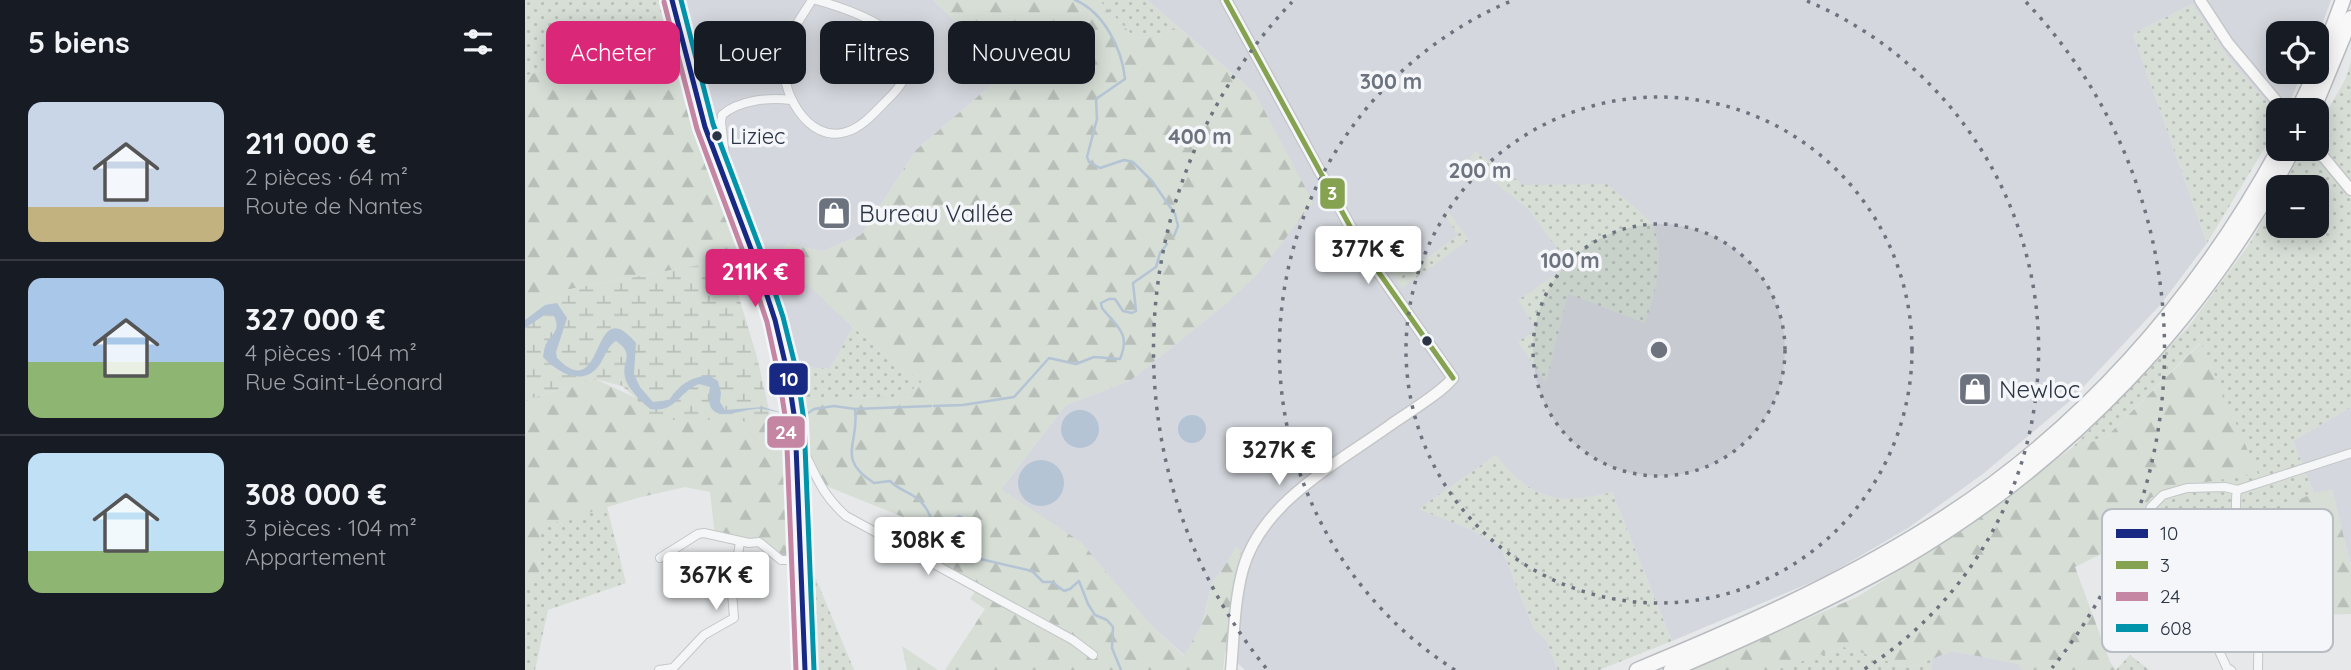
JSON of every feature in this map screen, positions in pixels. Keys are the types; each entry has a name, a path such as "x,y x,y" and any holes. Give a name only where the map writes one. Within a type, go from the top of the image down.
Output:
{"highway":[{"path":"2329,38 2343,0"},
{"path":"2318,98 2351,18"},
{"path":"1637,670 1754,620 1849,573 1942,519 2031,453 2096,395 2164,320 2210,260 2272,161"},
{"path":"1671,670 1795,615 1899,560 1966,518 2039,463 2124,385 2176,326 2249,226 2286,161"}],"main road":[{"path":"673,0 710,143 756,262 775,320 788,375 795,421 805,670"},
{"path":"1227,0 1363,250 1453,378 1296,492 1266,522 1244,566 1238,592 1231,670"},
{"path":"2200,0 2228,43 2274,98"},
{"path":"2327,161 2351,190"}],"street":[{"path":"814,0 881,24 902,45 906,54 907,73 894,94 856,127 843,133 817,128 791,100 784,79 787,44 814,0"},
{"path":"734,205 724,156 722,115 739,105 776,98 791,100"},
{"path":"796,453 807,458 829,501 846,516 1073,640 1093,654"},
{"path":"2150,509 2163,495 2187,488 2225,487 2237,490 2351,453"},
{"path":"2237,490 2237,509"},
{"path":"660,558 704,533 740,542 759,542 781,560 801,560"},
{"path":"659,670 673,668 704,635 734,618 732,592 740,542"},
{"path":"2220,652 2227,668 2231,670"},
{"path":"2257,652 2257,670"}],"shaded area":[{"path":"668,0 933,0 955,21 948,21 948,84 992,84 916,150 861,235 823,251 787,244 780,255 853,327 830,369 803,367 804,401 789,397 768,309 692,98 680,49 680,21 673,21"},
{"path":"1147,0 2331,0 2323,21 2266,21 2266,84 2298,84 2291,98 2266,98 2266,101 2229,59 2192,4 2133,34 2207,243 2161,304 2071,400 1984,473 1908,528 1824,577 1672,641 1612,492 1586,499 1559,500 1533,490 1512,475 1496,455 1419,509 1470,529 1501,547 1534,629 1546,640 1558,670 1245,670 1224,651 1234,574 1242,551 1235,547 1212,583 1201,626 1185,656 1001,489 1066,405 1131,380 1228,302 1285,239 1255,93"},
{"path":"2351,407 2351,566 2332,490 2314,493 2293,441"},
{"path":"1952,651 2019,664 2022,670 1932,670 1932,659"}],"green space":[{"path":"525,0 668,0 673,21 546,21 546,70 525,76"},
{"path":"933,0 1099,0 1134,37 1158,38 1177,26 1255,93 1313,202 1259,273 1228,302 1131,380 1066,405 1001,489 1081,542 1153,627 1184,656 1201,626 1212,583 1232,555 1235,546 1242,551 1234,574 1223,670 945,670 985,609 970,599 980,584 934,560 940,532 804,477 804,401 825,398 903,397 922,382 900,367 804,281 791,263 780,255 787,244 823,251 861,235 916,150 992,84 1095,84 1095,21 955,21"},
{"path":"1099,0 1147,0 1177,26 1158,38 1134,37"},
{"path":"2192,4 2229,59 2266,101 2266,146 2207,243 2133,34"},
{"path":"680,48 707,138 745,243 738,249 699,265 560,291 525,319 525,76 546,70 546,84 680,84"},
{"path":"2351,61 2351,180 2329,153 2329,108 2346,78"},
{"path":"1475,151 1524,185 1607,184 1644,216 1652,225 1656,236 1659,249 1658,274 1645,323 1568,294 1546,383 1518,342 1536,329 1518,300 1569,265 1528,209 1468,161"},
{"path":"2297,161 2320,161 2351,199 2351,407 2293,441 2314,493 2284,506 2285,509 2143,509 2162,492 2207,480 2200,343 2105,438 2073,447 2190,325 2250,243 2266,214 2266,238 2329,238 2329,175 2289,175"},
{"path":"1449,212 1469,240 1402,288 1388,269 1393,265 1397,270 1419,254 1424,260 1458,235 1445,215"},
{"path":"726,254 757,357 772,423 650,420 636,398 622,386 595,379 529,399 525,403 525,319 560,291 699,265"},
{"path":"766,269 785,317 796,380 765,273"},
{"path":"853,327 900,367 923,381 903,397 825,398 804,401 803,367 830,369"},
{"path":"2201,343 2258,474 2173,487 2151,498 2143,509 2102,509 2102,554 2075,567 2102,640 2102,652 2106,652 2116,670 2022,670 2018,664 1952,651 1909,668 1844,647 1776,670 1690,670 1857,597 1965,529 2073,447 2105,438"},
{"path":"595,379 636,398 723,420 787,418 793,559 781,560 758,542 715,535 710,492 685,487 637,498 542,527 538,565 541,584 525,579 525,403 529,399"},
{"path":"1496,455 1521,481 1547,495 1576,498 1612,492 1672,641 1599,670 1558,670 1546,640 1534,629 1501,547 1470,529 1418,509"},
{"path":"2332,489 2351,566 2351,614 2333,615 2333,509 2285,509 2284,506 2314,493"},
{"path":"607,507 626,583 548,610 535,670 525,670 525,579 540,583 538,565 541,527"},
{"path":"809,562 854,670 814,670"},
{"path":"902,646 938,670 907,670"},
{"path":"1844,647 1909,668 1932,659 1932,670 1776,670"},
{"path":"2130,655 2149,670 2116,670"}],"water":[{"path":"557,303 567,318 556,352 557,358 573,369 584,369 611,329 621,330 636,343 634,374 640,387 653,402 669,400 685,383 708,375 718,381 720,402 725,410 763,407 783,413 758,409 729,414 715,412 709,399 710,387 699,384 672,405 650,409 626,381 624,371 627,354 616,341 594,371 579,377 563,373 543,357 546,345 556,329 554,316 546,314 525,328 525,320 545,305"},
{"path":"1080,410 1093,416 1099,429 1093,442 1080,448 1067,442 1061,429 1067,416"},
{"path":"1192,415 1202,419 1206,429 1202,439 1192,443 1182,439 1178,429 1182,419"},
{"path":"1041,460 1057,467 1064,483 1057,499 1041,506 1025,499 1018,483 1025,467"}],"waterway":[{"path":"1075,0 1095,13 1110,33 1120,56 1125,79 1096,99 1097,119 1087,157 1089,162 1100,168 1124,160 1133,162 1152,181 1175,214 1178,226 1174,236"},
{"path":"934,406 963,405 1014,397 1049,358 1076,364 1094,357 1120,359 1123,336 1101,303 1115,299 1123,311 1136,311 1133,283 1156,267 1160,253 1167,244"},
{"path":"805,415 814,409 834,406 855,409 931,406"},
{"path":"855,409 852,458 862,474 874,483 890,481 915,497 924,505 936,524 959,516 964,519 976,558 1032,571 1043,582 1052,582 1064,591 1079,581 1095,615 1107,620 1113,627 1112,648 1121,670"}],"transit line":[{"name":"10","path":"672,0 705,127 756,262 775,320 788,375 795,421 805,670"},
{"name":"608","path":"681,0 713,124 764,259 783,317 797,373 804,421 814,670"},
{"name":"3","path":"1226,0 1363,250 1453,378"},
{"name":"24","path":"664,2 697,129 767,322 779,377 786,422 796,670"}],"place":[{"name":"Liziec","path":"717,136"},
{"name":"Bureau Vallée","path":"834,213"},
{"name":"Newloc","path":"1975,389"}]}
